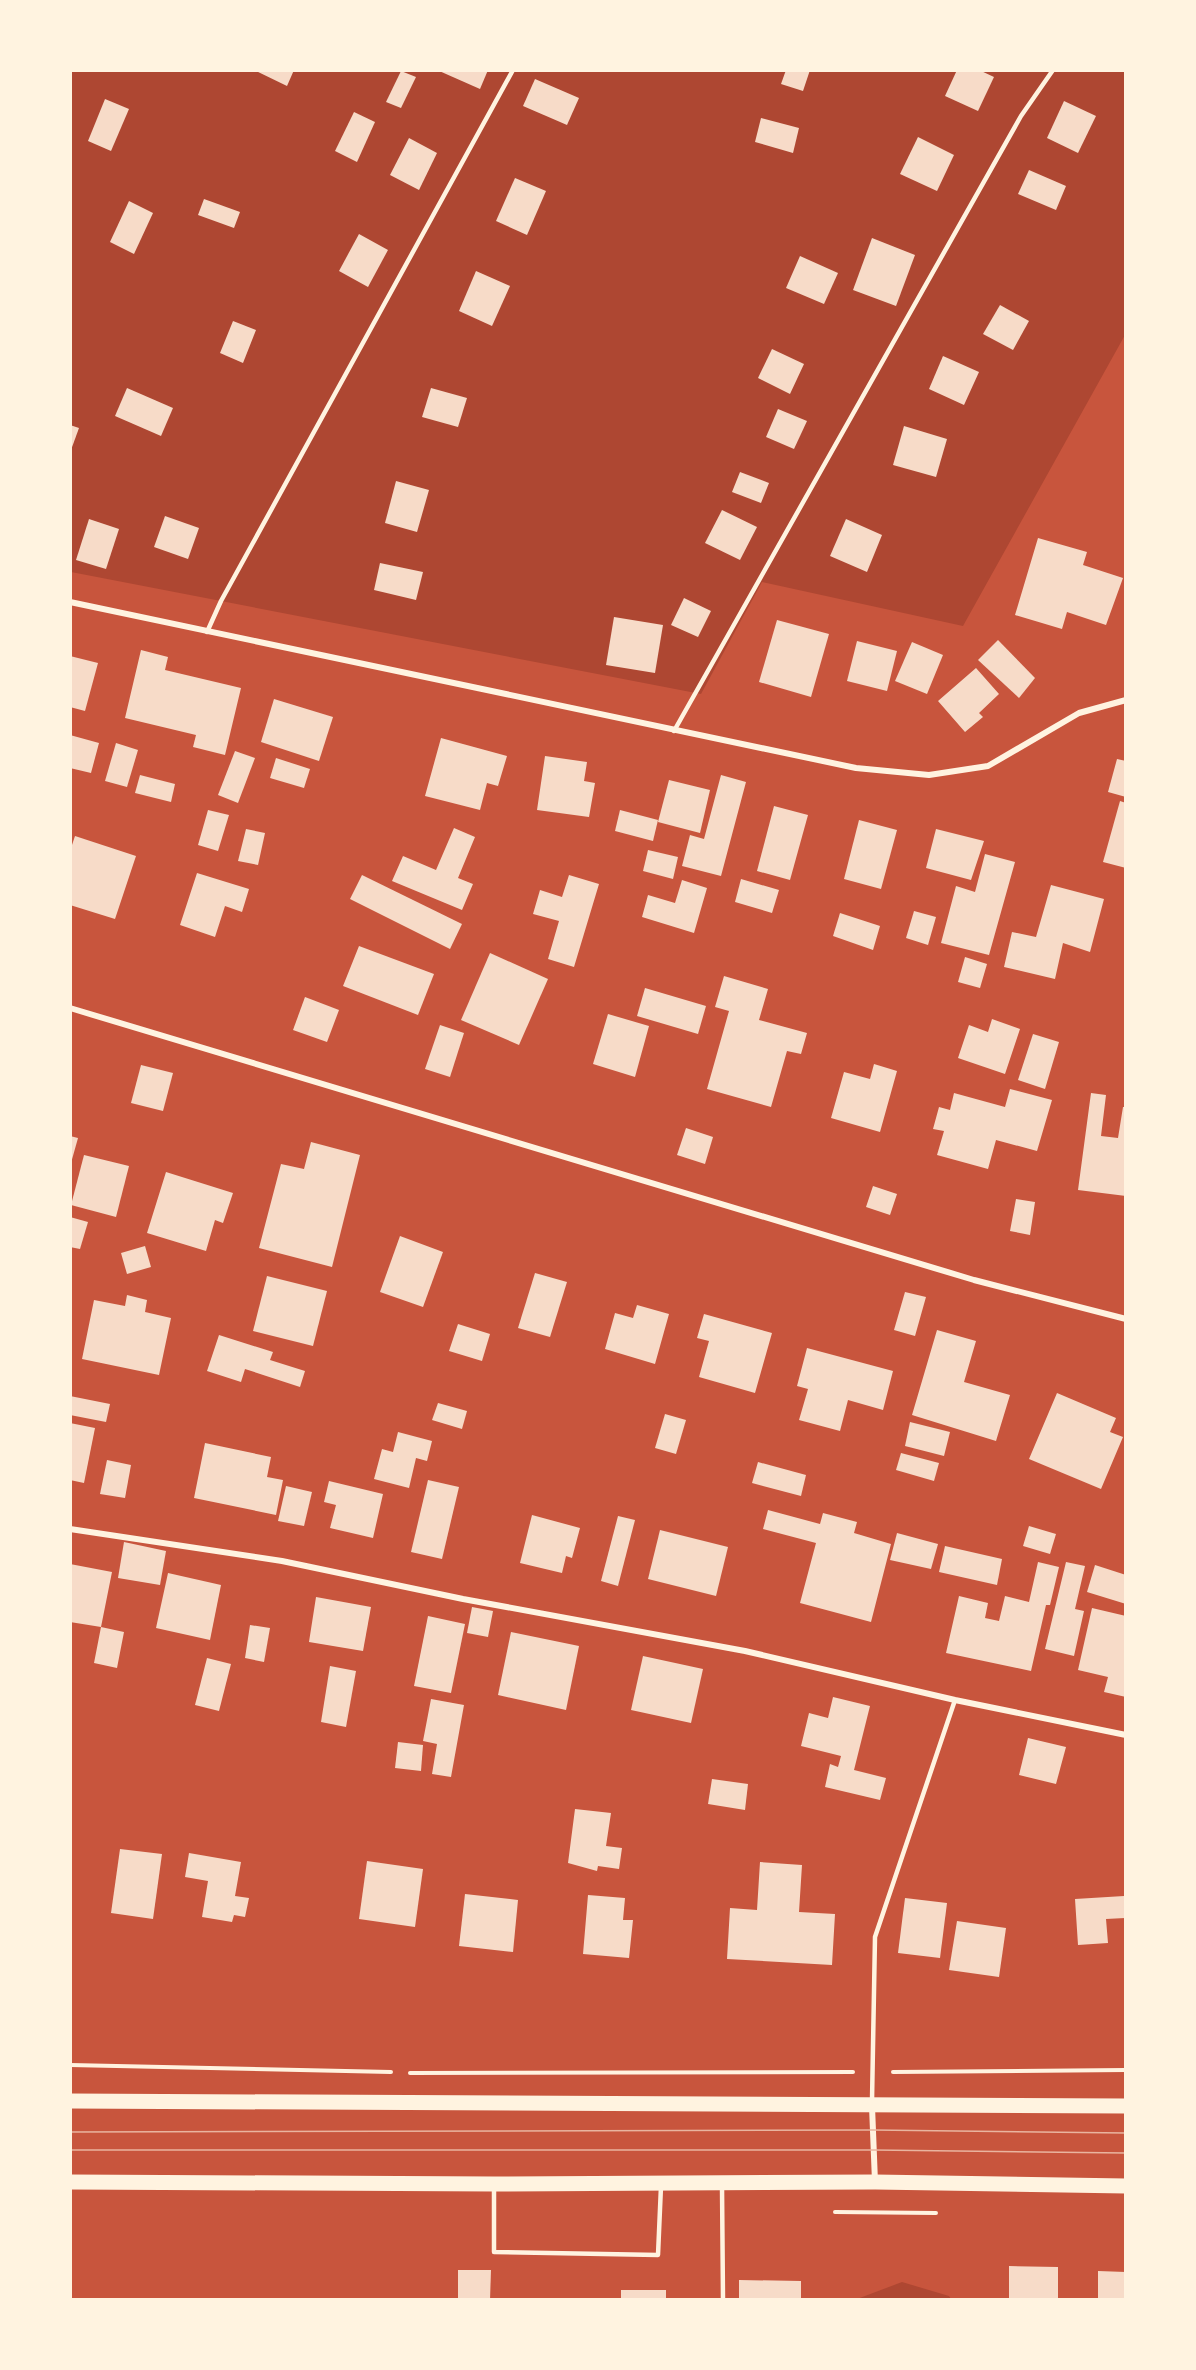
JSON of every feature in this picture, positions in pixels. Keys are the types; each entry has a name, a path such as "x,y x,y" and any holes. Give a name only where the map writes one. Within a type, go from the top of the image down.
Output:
{"main road":[{"path":"70,2101 1125,2106"},
{"path":"70,2182 494,2184 875,2182 1125,2186"}],"street":[{"path":"70,602 856,768 929,775 988,766 1079,713 1125,700"},
{"path":"70,1008 974,1280 1125,1319"},
{"path":"70,1529 282,1561 463,1599 745,1651 956,1700 1125,1735"},
{"path":"872,2105 875,2182"}],"lane":[{"path":"207,632 226,591 513,70"},
{"path":"674,731 1021,116 1053,70"},
{"path":"872,2105 875,1937 956,1700"},
{"path":"494,2184 494,2252 658,2255 661,2183"},
{"path":"722,2183 723,2300"}],"path":[{"path":"70,2065 393,2073"},
{"path":"405,2073 1125,2070"}],"shaded area":[{"path":"70,71 1125,71 1125,335 963,626 762,582 701,694 71,572"},
{"path":"902,2282 949,2296 951,2299 857,2299"}],"building":[{"path":"254,70 294,70 287,86"},
{"path":"437,70 488,70 480,89"},
{"path":"786,70 810,70 803,91 781,84"},
{"path":"957,70 979,70 994,77 978,111 945,96"},
{"path":"401,71 416,77 401,108 386,102"},
{"path":"535,79 579,98 567,125 523,106"},
{"path":"105,99 129,109 111,151 88,141"},
{"path":"1064,101 1096,116 1078,153 1047,138"},
{"path":"354,112 375,122 357,162 335,151"},
{"path":"761,118 799,128 793,153 755,142"},
{"path":"918,137 954,155 937,191 900,174"},
{"path":"409,138 437,153 419,190 390,175"},
{"path":"1029,170 1066,186 1056,210 1018,194"},
{"path":"515,178 546,191 527,235 496,221"},
{"path":"204,199 240,212 234,228 198,215"},
{"path":"129,201 153,213 134,254 110,242"},
{"path":"359,234 388,250 368,287 339,271"},
{"path":"872,238 915,255 896,306 853,290"},
{"path":"800,256 838,273 824,304 786,288"},
{"path":"476,271 510,286 492,326 459,311"},
{"path":"1000,305 1029,321 1013,350 983,334"},
{"path":"233,321 256,330 243,363 220,353"},
{"path":"772,349 804,364 790,394 758,378"},
{"path":"943,356 979,372 964,405 929,389"},
{"path":"127,388 173,408 161,436 115,416"},
{"path":"431,388 467,398 458,427 422,417"},
{"path":"778,409 807,421 794,449 766,437"},
{"path":"70,425 79,428 71,450 70,450"},
{"path":"904,426 947,439 936,477 893,465"},
{"path":"740,472 769,483 761,503 732,492"},
{"path":"396,481 429,490 417,532 385,523"},
{"path":"722,510 757,527 740,560 705,543"},
{"path":"165,516 199,528 188,559 154,547"},
{"path":"89,519 119,529 106,569 76,560"},
{"path":"846,519 882,535 867,572 830,556"},
{"path":"1038,538 1087,552 1083,565 1123,578 1106,625 1067,612 1062,629 1015,615"},
{"path":"380,563 423,572 416,600 374,590"},
{"path":"684,598 711,611 698,637 671,625"},
{"path":"614,617 663,625 655,673 606,665"},
{"path":"777,620 829,634 811,697 759,682"},
{"path":"998,640 1035,678 1019,698 978,660"},
{"path":"857,641 897,651 887,691 847,681"},
{"path":"912,642 943,655 927,694 895,681"},
{"path":"141,650 168,657 165,670 241,688 225,755 193,747 196,735 125,718"},
{"path":"70,656 98,663 85,711 70,707"},
{"path":"976,668 999,694 979,713 983,717 965,732 938,701"},
{"path":"274,699 333,717 319,761 261,742"},
{"path":"70,735 99,743 91,773 70,768"},
{"path":"441,738 507,756 498,786 487,783 480,810 425,796"},
{"path":"116,743 138,750 127,787 105,781"},
{"path":"235,751 255,758 238,803 218,795"},
{"path":"545,756 587,762 584,781 595,783 589,817 537,810"},
{"path":"276,758 310,769 304,788 270,778"},
{"path":"1117,759 1126,761 1126,797 1108,792"},
{"path":"140,775 175,784 171,802 135,793"},
{"path":"721,775 746,782 721,876 682,866 690,835 704,839"},
{"path":"669,780 710,790 700,833 658,822"},
{"path":"1120,801 1126,803 1126,868 1103,862"},
{"path":"774,806 808,815 790,880 757,871"},
{"path":"208,810 229,815 218,851 198,845"},
{"path":"620,810 658,820 653,841 615,831"},
{"path":"859,820 897,830 881,889 844,879"},
{"path":"454,828 475,837 458,878 473,884 462,910 392,881 403,856 436,870"},
{"path":"246,829 265,833 258,865 238,861"},
{"path":"936,829 984,841 971,880 926,868"},
{"path":"75,836 136,856 115,919 70,905 70,851"},
{"path":"648,850 678,857 673,879 643,871"},
{"path":"985,854 1015,862 989,955 941,943 956,886 975,892"},
{"path":"197,873 249,889 242,912 225,906 215,937 180,925"},
{"path":"362,875 462,924 450,949 350,899"},
{"path":"569,875 599,884 574,967 548,959 559,921 533,914 540,890 562,897"},
{"path":"741,879 779,890 772,913 735,902"},
{"path":"682,880 707,888 694,933 642,917 648,895 675,903"},
{"path":"1051,885 1104,899 1090,952 1063,943 1055,979 1004,967 1012,932 1036,937"},
{"path":"914,911 936,917 928,945 906,938"},
{"path":"840,913 880,926 873,950 833,936"},
{"path":"359,946 434,974 418,1015 343,986"},
{"path":"490,953 548,979 519,1045 461,1020"},
{"path":"965,957 987,964 980,988 958,982"},
{"path":"724,976 768,989 759,1020 807,1033 801,1054 787,1051 771,1107 707,1089 729,1011 715,1007"},
{"path":"645,988 706,1006 698,1034 637,1016"},
{"path":"305,997 339,1010 327,1042 293,1030"},
{"path":"608,1014 649,1026 635,1077 593,1064"},
{"path":"992,1019 1020,1029 1005,1074 958,1058 969,1025 988,1032"},
{"path":"440,1025 464,1033 450,1077 425,1069"},
{"path":"1033,1034 1059,1042 1045,1089 1018,1080"},
{"path":"874,1064 897,1071 880,1132 831,1118 844,1072 870,1079"},
{"path":"141,1065 173,1073 163,1111 131,1103"},
{"path":"1010,1089 1052,1100 1037,1151 996,1140 988,1169 937,1155 944,1131 933,1129 939,1107 950,1110 954,1093 1005,1107"},
{"path":"1091,1093 1106,1095 1101,1136 1118,1138 1123,1107 1126,1107 1126,1196 1078,1190"},
{"path":"686,1128 713,1137 705,1164 677,1155"},
{"path":"70,1136 78,1138 71,1163 70,1163"},
{"path":"311,1142 360,1155 332,1267 259,1248 281,1164 304,1169"},
{"path":"84,1155 129,1166 116,1217 71,1205"},
{"path":"166,1172 233,1193 223,1223 215,1220 206,1251 147,1233"},
{"path":"873,1186 897,1194 890,1215 866,1207"},
{"path":"1016,1199 1035,1202 1030,1235 1010,1231"},
{"path":"70,1217 88,1222 80,1249 70,1247"},
{"path":"400,1236 443,1252 423,1307 380,1292"},
{"path":"145,1246 151,1267 127,1274 121,1253"},
{"path":"535,1273 567,1282 550,1337 518,1328"},
{"path":"267,1276 327,1291 313,1346 253,1331"},
{"path":"905,1292 926,1297 915,1336 894,1330"},
{"path":"127,1295 147,1300 145,1312 171,1318 159,1375 82,1359 94,1300 125,1306"},
{"path":"637,1305 669,1314 655,1364 605,1349 615,1313 633,1318"},
{"path":"704,1314 772,1333 755,1393 699,1377 709,1341 697,1338"},
{"path":"458,1324 490,1334 482,1361 449,1351"},
{"path":"937,1330 976,1341 964,1382 1010,1395 996,1441 912,1415"},
{"path":"219,1335 273,1352 270,1360 305,1371 300,1387 245,1369 241,1382 207,1371"},
{"path":"807,1348 893,1371 883,1410 848,1400 840,1431 799,1420 808,1389 797,1386"},
{"path":"1057,1393 1116,1418 1110,1432 1123,1437 1101,1489 1029,1459"},
{"path":"70,1396 110,1404 106,1422 70,1415"},
{"path":"438,1403 467,1411 462,1429 432,1420"},
{"path":"665,1414 686,1420 676,1454 655,1448"},
{"path":"910,1422 950,1432 944,1456 905,1446"},
{"path":"70,1423 95,1428 84,1483 70,1480"},
{"path":"398,1432 432,1441 427,1461 416,1458 409,1488 374,1479 382,1449 393,1452"},
{"path":"205,1443 271,1457 267,1477 283,1480 276,1515 194,1498"},
{"path":"901,1453 939,1463 934,1481 896,1470"},
{"path":"107,1460 131,1465 125,1498 100,1494"},
{"path":"758,1462 806,1475 801,1496 752,1483"},
{"path":"428,1480 459,1487 442,1559 411,1552"},
{"path":"329,1481 383,1494 373,1538 330,1528 336,1505 324,1502"},
{"path":"286,1486 312,1492 304,1526 278,1521"},
{"path":"768,1510 820,1524 823,1513 857,1522 854,1533 891,1544 871,1622 800,1603 816,1543 763,1529"},
{"path":"532,1515 580,1528 572,1558 566,1556 562,1573 520,1563"},
{"path":"618,1516 635,1520 618,1586 601,1581"},
{"path":"1029,1526 1056,1534 1050,1554 1023,1546"},
{"path":"660,1530 728,1547 716,1596 648,1579"},
{"path":"897,1533 938,1544 931,1569 890,1560"},
{"path":"124,1542 166,1551 160,1585 118,1578"},
{"path":"945,1546 1002,1559 997,1585 939,1572"},
{"path":"1038,1562 1059,1567 1050,1605 1046,1605 1031,1671 946,1653 959,1596 988,1603 985,1618 999,1621 1005,1596 1029,1602"},
{"path":"1066,1562 1085,1566 1075,1609 1084,1611 1074,1656 1045,1649"},
{"path":"70,1564 112,1572 101,1627 70,1622"},
{"path":"1095,1565 1126,1575 1126,1604 1087,1592"},
{"path":"168,1573 221,1585 210,1640 156,1628"},
{"path":"316,1597 371,1607 363,1651 309,1642"},
{"path":"472,1607 493,1611 488,1637 467,1633"},
{"path":"1092,1608 1126,1616 1126,1697 1104,1692 1108,1677 1078,1670"},
{"path":"428,1616 465,1624 451,1693 414,1686"},
{"path":"250,1625 270,1628 264,1662 245,1658"},
{"path":"101,1627 124,1632 117,1668 94,1663"},
{"path":"511,1632 579,1646 566,1710 498,1695"},
{"path":"643,1656 703,1669 691,1723 631,1710"},
{"path":"207,1658 231,1664 219,1711 195,1705"},
{"path":"330,1666 356,1671 346,1727 321,1722"},
{"path":"833,1697 870,1706 854,1770 886,1778 880,1800 825,1787 830,1764 838,1767 841,1756 801,1746 809,1713 828,1718"},
{"path":"431,1699 464,1705 451,1777 432,1774 437,1744 423,1741"},
{"path":"1028,1738 1066,1747 1056,1784 1019,1775"},
{"path":"398,1742 423,1745 421,1771 395,1768"},
{"path":"712,1779 748,1784 745,1810 708,1804"},
{"path":"575,1809 611,1813 606,1846 622,1848 619,1869 598,1866 597,1871 568,1863"},
{"path":"120,1849 162,1854 153,1919 111,1913"},
{"path":"189,1853 241,1862 235,1896 249,1898 245,1917 234,1915 232,1922 202,1917 208,1881 185,1877"},
{"path":"367,1861 423,1869 415,1927 359,1919"},
{"path":"760,1862 802,1865 799,1912 835,1914 832,1965 727,1959 730,1908 757,1910"},
{"path":"465,1894 518,1900 513,1952 459,1946"},
{"path":"588,1895 625,1898 623,1920 633,1920 629,1958 583,1954"},
{"path":"1124,1896 1125,1918 1106,1919 1108,1943 1078,1945 1075,1899"},
{"path":"905,1898 947,1903 940,1958 898,1953"},
{"path":"957,1921 1006,1928 999,1977 949,1970"},
{"path":"1009,2266 1058,2267 1058,2300 1009,2300"},
{"path":"458,2270 491,2270 490,2300 458,2300"},
{"path":"1098,2271 1126,2272 1126,2300 1098,2300"},
{"path":"739,2280 801,2281 801,2300 739,2300"},
{"path":"621,2290 666,2290 666,2300 621,2300"}],"tram line":[{"path":"70,2132 873,2130 1126,2133"},
{"path":"70,2150 874,2150 1126,2153"}]}
